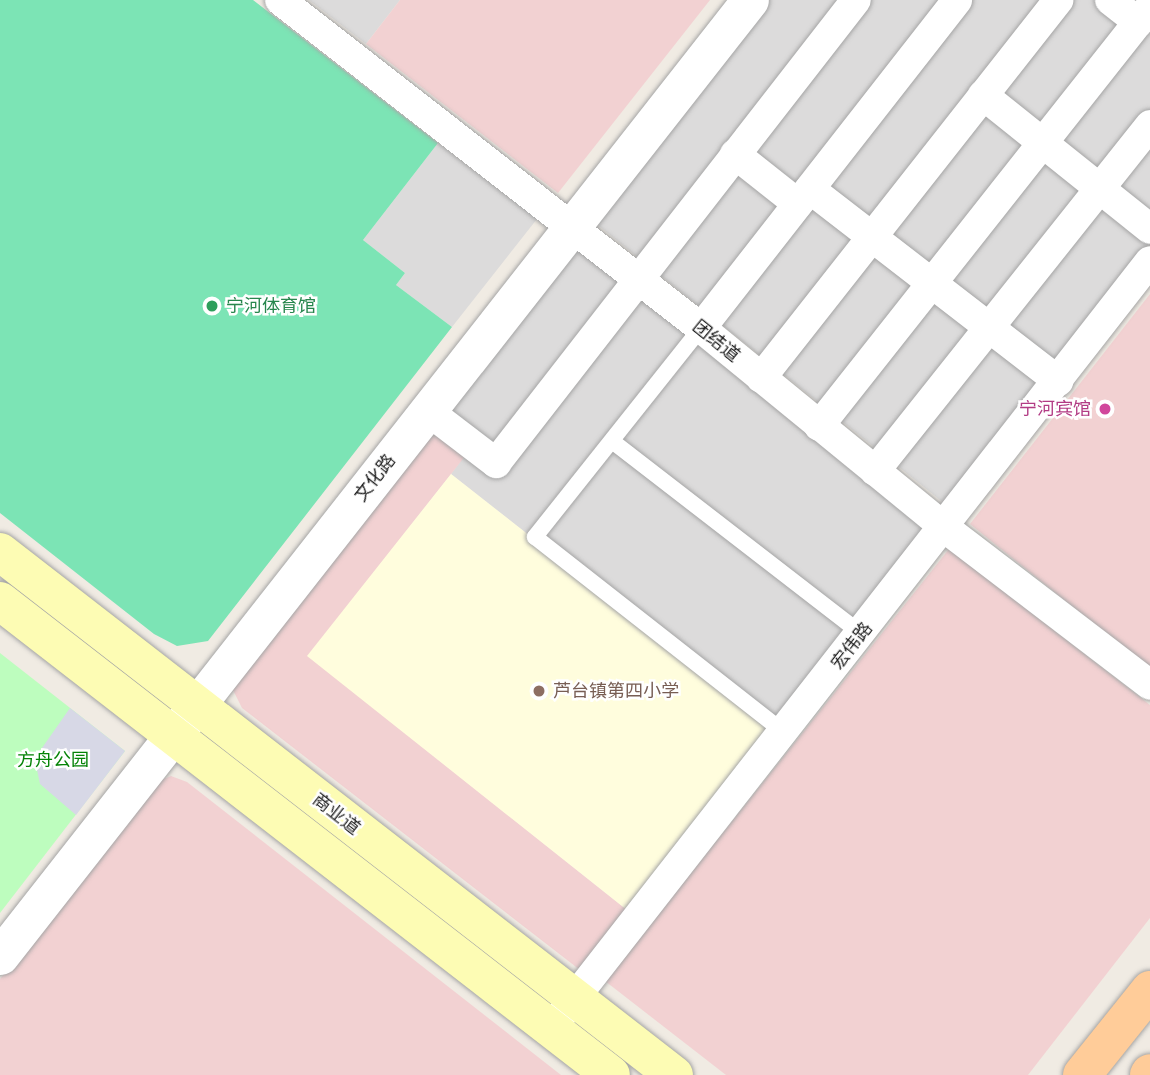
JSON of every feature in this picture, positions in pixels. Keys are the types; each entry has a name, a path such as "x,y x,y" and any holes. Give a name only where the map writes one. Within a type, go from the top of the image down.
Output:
{"main road":[{"name":"商业道","path":"0,552 674,1075"},
{"path":"0,601 611,1075"},
{"path":"1082,1075 1150,990"}],"street":[{"name":"团结道","path":"280,0 701,328 944,528 1150,685"},
{"name":"文化路","path":"0,956 750,0"},
{"path":"428,411 496,463 856,0"},
{"path":"701,328 957,0"},
{"path":"761,378 1058,0"},
{"path":"819,426 1144,15 1110,0"},
{"path":"983,95 1150,229"},
{"path":"875,471 1150,125"},
{"path":"735,154 872,237 1058,381"},
{"name":"宏伟路","path":"550,1028 785,733 1150,261"}],"lane":[{"path":"701,328 535,537 785,733"},
{"path":"612,441 862,634"}],"shaded area":[{"path":"309,0 400,0 366,44"},
{"path":"400,0 710,0 558,193 366,44"},
{"path":"768,0 1150,0 1150,242 945,504 594,222"},
{"path":"438,143 537,219 452,327 396,285 405,273 363,240"},
{"path":"576,245 930,526 772,726 451,474 465,455 433,429"},
{"name":"宁河宾馆","path":"1150,294 1150,669 970,524"},
{"path":"433,429 466,455 308,656 627,910 580,970 242,708 231,686"},
{"name":"芦台镇第四小学","path":"451,474 772,726 627,910 307,656"},
{"path":"949,549 1150,705 1150,918 1028,1075 726,1075 605,981"},
{"path":"70,708 125,751 76,815 40,784 36,765 42,748"},
{"path":"171,776 187,782 561,1075 0,1075 0,979 156,782"}],"green space":[{"name":"宁河体育馆","path":"0,0 253,0 438,143 363,240 405,273 396,285 452,327 208,641 177,646 154,634 0,513"},
{"name":"方舟公园","path":"0,653 125,751 0,913"}],"place":[{"name":"宁河体育馆","path":"212,306"},
{"name":"宁河宾馆","path":"1105,409"},
{"name":"芦台镇第四小学","path":"539,691"}]}
